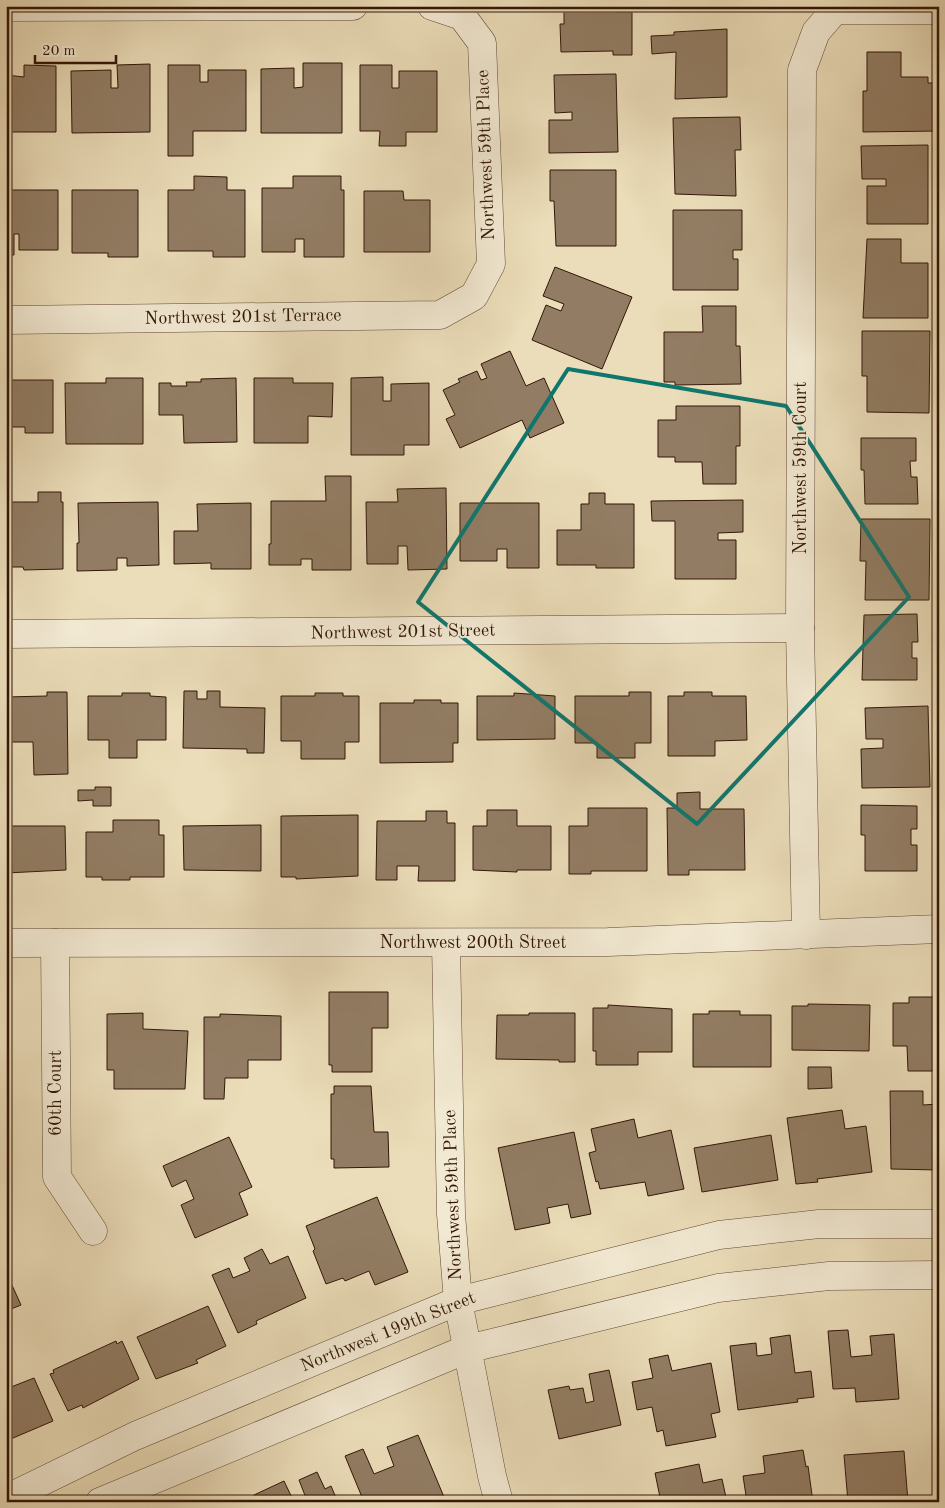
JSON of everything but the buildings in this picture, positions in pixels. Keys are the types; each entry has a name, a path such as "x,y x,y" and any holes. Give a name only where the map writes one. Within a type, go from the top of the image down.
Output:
{"street":[{"path":"6,7 353,6"},
{"name":"Northwest 59th Place","path":"432,6 462,16 482,43 491,264 474,296"},
{"name":"Northwest 59th Court","path":"806,935 800,628 802,70 816,32 835,10 939,10"},
{"name":"Northwest 201st Terrace","path":"6,320 440,315 474,296"},
{"name":"Northwest 201st Street","path":"6,634 800,628"},
{"name":"Northwest 200th Street","path":"6,943 608,942 939,929"},
{"name":"60th Court","path":"55,943 57,1177 93,1231"},
{"name":"Northwest 59th Place","path":"446,943 451,1214 458,1301 492,1476 499,1502"},
{"name":"Northwest 199th Street","path":"6,1498 135,1436 458,1301 719,1234 819,1224 939,1224"},
{"path":"100,1502 467,1349 718,1288 829,1276 939,1275"}],"highlighted area":[{"path":"568,369 786,406 909,597 697,824 418,602"}]}
